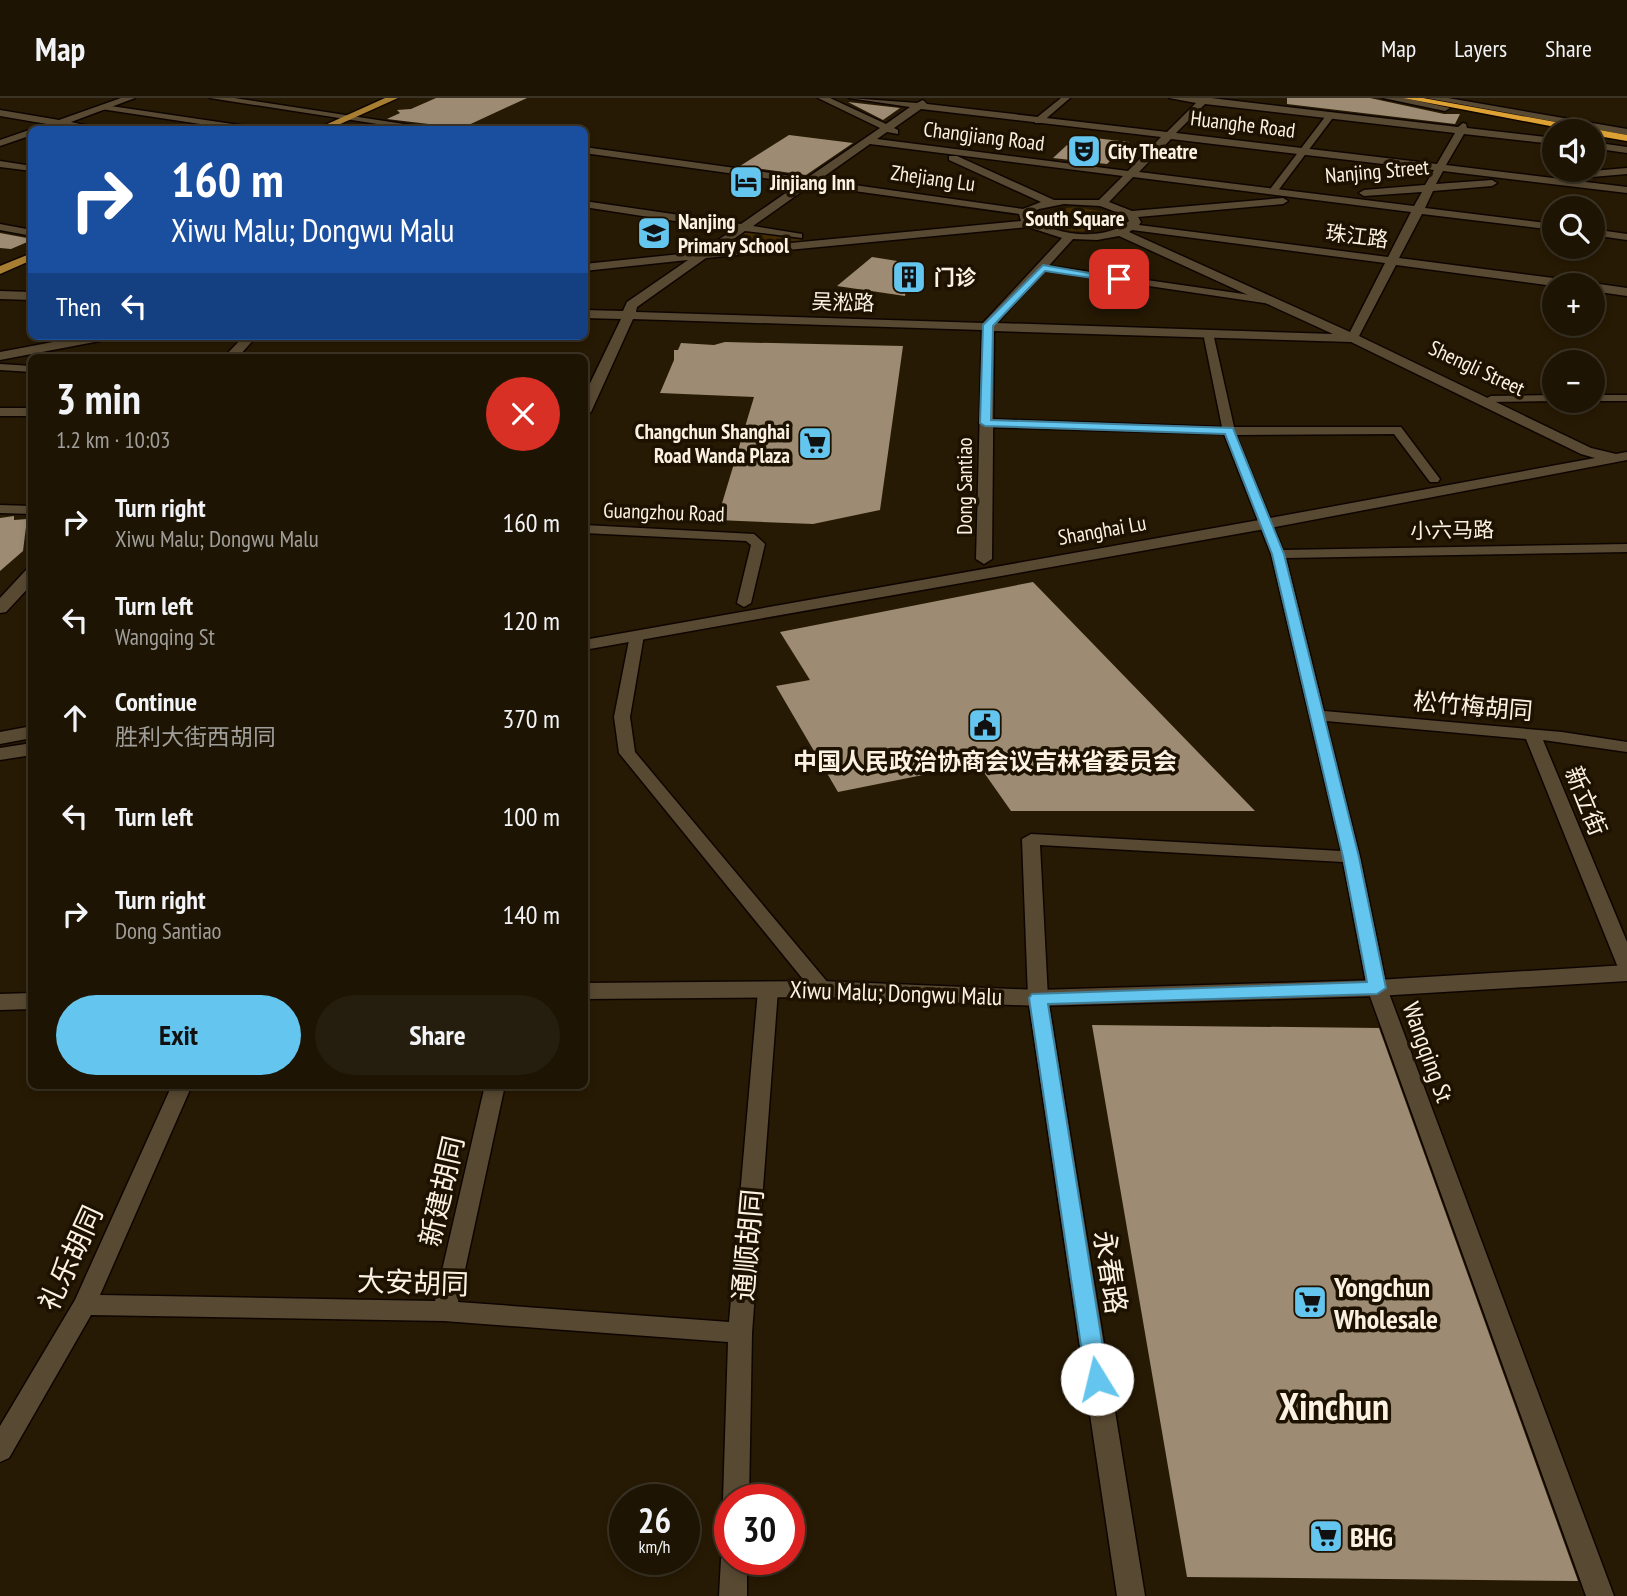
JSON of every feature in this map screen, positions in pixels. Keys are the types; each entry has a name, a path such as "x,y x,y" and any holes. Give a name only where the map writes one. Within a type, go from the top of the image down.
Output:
{"highway":[{"path":"1410,98 1542,123"}],"main road":[{"path":"339,126 393,98"},
{"path":"330,126 406,98"},
{"path":"0,263 28,252"},
{"path":"0,270 28,258"}],"street":[{"path":"50,126 130,98"},
{"path":"215,98 410,126"},
{"path":"815,98 1050,202"},
{"path":"823,98 913,147 1037,205 1050,202 1102,203 1127,226"},
{"name":"Huanghe Road","path":"854,98 1627,190"},
{"path":"588,403 629,315 631,305 931,98"},
{"path":"1038,121 1066,98"},
{"path":"1174,98 1204,99 1331,115 1542,129"},
{"path":"1388,98 1465,122 1542,138"},
{"path":"1432,98 1627,132"},
{"path":"1102,203 1204,99"},
{"path":"104,107 232,126"},
{"path":"0,113 82,126"},
{"path":"1274,190 1331,115"},
{"path":"1355,335 1465,122"},
{"path":"0,144 28,134"},
{"path":"1605,136 1627,140"},
{"name":"Changjiang Road","path":"868,141 1542,225"},
{"path":"1605,147 1627,150"},
{"name":"Zhejiang Lu","path":"588,151 813,181 1027,218"},
{"path":"0,164 28,168"},
{"name":"Nanjing Street","path":"1127,226 1322,197 1627,171"},
{"path":"588,205 831,241"},
{"path":"588,265 1027,218 1037,205"},
{"path":"1027,218 1041,231 1087,237 1127,226"},
{"name":"珠江路","path":"1127,226 1542,280"},
{"name":"Shengli Street","path":"1127,226 1271,301 1355,335 1586,451"},
{"name":"Shengli Street","path":"1127,226 1491,399 1619,456"},
{"path":"0,227 28,232"},
{"path":"1605,234 1627,237"},
{"path":"988,325 1071,235"},
{"path":"1043,268 1271,301"},
{"path":"1605,289 1627,292"},
{"path":"0,295 28,296"},
{"name":"吴淞路","path":"588,314 1355,335"},
{"name":"Dong Santiao","path":"984,559 988,325"},
{"name":"Wangqing St","path":"1208,333 1229,431 1278,554 1351,857 1377,988 1600,1596"},
{"path":"0,356 84,340"},
{"path":"234,354 247,340"},
{"path":"0,367 28,369"},
{"path":"1491,399 1542,398"},
{"path":"1605,398 1627,398"},
{"path":"0,412 28,412"},
{"path":"985,423 1229,431 1397,430 1434,479"},
{"name":"Shanghai Lu","path":"588,644 1262,517 1619,456 1627,443"},
{"name":"Shanghai Lu","path":"588,630 984,559 1262,517 1434,479 1586,451 1619,456"},
{"path":"0,509 28,510"},
{"name":"Guangzhou Road","path":"588,530 742,536 755,540 758,544 744,603"},
{"name":"小六马路","path":"1278,554 1627,548"},
{"path":"0,608 28,578"},
{"path":"637,635 622,717 627,753 822,989"},
{"name":"松竹梅胡同","path":"1315,715 1531,734 1627,747"},
{"path":"0,738 28,733"},
{"name":"新立街","path":"1531,734 1627,965"},
{"path":"0,754 28,750"},
{"name":"永春路","path":"1130,1596 1038,998 1031,839 1351,857"},
{"name":"Xiwu Malu; Dongwu Malu","path":"588,991 822,989 1038,998 1377,988 1627,973"},
{"name":"通顺胡同","path":"736,1484 740,1333 768,990"},
{"path":"0,1002 28,1002"},
{"name":"礼乐胡同","path":"0,1450 84,1305 179,1089"},
{"name":"新建胡同","path":"444,1311 494,1089"},
{"name":"大安胡同","path":"84,1305 444,1311 740,1333"},
{"path":"733,1596 734,1575"}],"shaded area":[{"path":"1076,207 1106,212 1115,221 1100,229 1079,232 1058,228 1043,218 1052,210"},
{"path":"745,231 809,241 718,250"}],"building":[{"path":"436,98 527,98 466,126 387,119 400,113 397,110 411,109"},
{"path":"1287,98 1370,98 1444,114 1460,114 1455,124 1287,104"},
{"path":"848,102 900,108 883,120"},
{"path":"789,135 853,143 806,175 740,166"},
{"name":"City Theatre","path":"1086,137 1129,142 1107,164 1053,158 1067,145 1075,146"},
{"path":"0,233 28,238 28,242 11,249 0,248"},
{"path":"872,257 910,263 905,296 837,286"},
{"name":"Changchun Shanghai Road Wanda Plaza","path":"725,342 903,346 880,510 813,524 717,520 754,397 660,393 674,360 674,350 678,350 681,343 714,345"},
{"path":"14,516 14,520 27,519 23,551 0,571 0,518"},
{"name":"中国人民政治协商会议吉林省委员会","path":"1033,582 1255,811 1011,811 978,764 838,792 776,686 810,680 780,632"},
{"name":"Yongchun Wholesale","path":"1092,1025 1379,1028 1578,1581 1187,1577"}],"place":[{"name":"City Theatre","path":"1084,151"},
{"name":"Jinjiang Inn","path":"746,182"},
{"name":"Nanjing Primary School","path":"654,233"},
{"name":"门诊","path":"909,277"},
{"name":"Changchun Shanghai Road Wanda Plaza","path":"815,443"},
{"name":"中国人民政治协商会议吉林省委员会","path":"985,725"},
{"name":"Yongchun Wholesale","path":"1310,1302"},
{"name":"BHG","path":"1326,1536"}],"district":[{"name":"South Square","path":"1075,218"},
{"name":"Xinchun","path":"1334,1405"}],"route":[{"path":"1097,1379 1038,998 1377,988 1351,857 1278,554 1229,431 985,423 988,325 1043,268 1119,279"}]}
